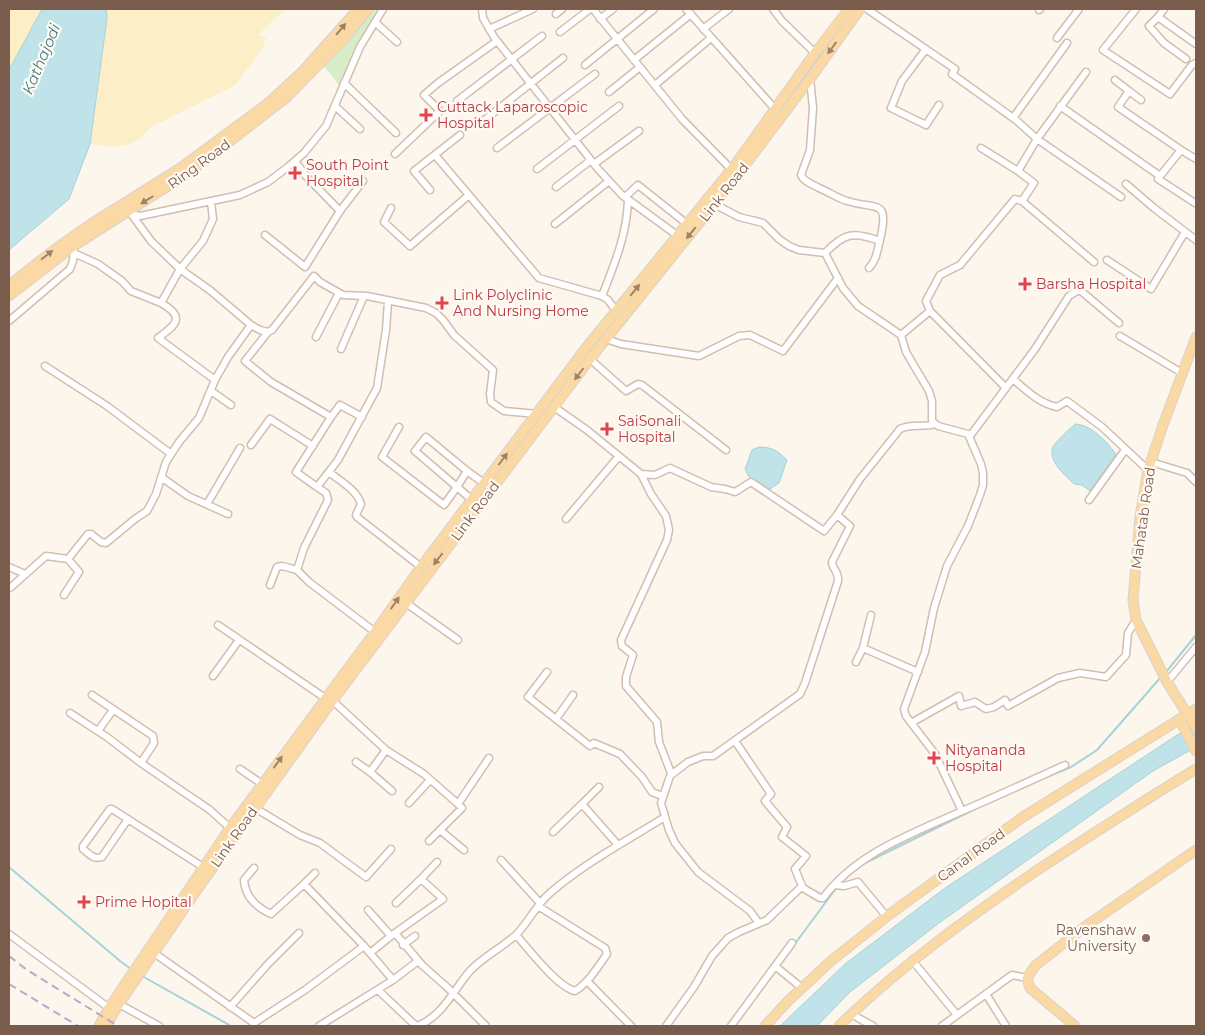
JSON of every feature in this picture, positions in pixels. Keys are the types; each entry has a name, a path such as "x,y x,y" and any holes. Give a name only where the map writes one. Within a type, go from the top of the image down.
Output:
{"main road":[{"name":"Ring Road","path":"9,296 127,211 182,167 267,104 303,71 358,9"},
{"name":"Ring Road","path":"9,285 58,247 127,211 190,172 286,98 344,39 368,9"},
{"name":"Link Road","path":"143,963 154,953 421,566 472,500 488,487 554,407 606,338 616,317 731,169 849,9"},
{"name":"Link Road","path":"98,1026 109,1008 143,963 203,867 230,828 262,784 406,603 488,487 536,414 585,349 616,317 714,204 810,79 860,9"},
{"name":"Mahatab Road","path":"1196,337 1149,466 1140,517 1133,600 1136,620 1165,677 1196,728"},
{"name":"Canal Road","path":"765,1026 802,988 831,962 887,917 1023,817 1196,709"},
{"path":"1179,719 1196,751"},
{"path":"839,1026 912,960 984,906 1120,816 1196,769"},
{"path":"1075,1026 1030,988 1027,978 1035,966 1083,928 1196,850"},
{"name":"Link Road","path":"106,1026 133,977"}],"street":[{"path":"127,211 140,216 240,195 268,182 295,161 317,139 326,126 360,47 383,9"},
{"path":"482,9 483,18 497,41 592,162 627,199 678,236"},
{"path":"490,29 532,9"},
{"path":"556,14 562,9"},
{"path":"560,32 591,9 682,119 731,169"},
{"path":"600,19 612,9"},
{"path":"585,65 654,9"},
{"path":"703,28 729,9"},
{"path":"773,9 782,21 815,53"},
{"path":"867,9 955,69 952,74 1013,118 1037,139 1121,197"},
{"path":"1057,38 1080,9"},
{"path":"1136,9 1102,50 1170,94 1192,65 1196,63"},
{"path":"1164,9 1149,26 1164,43 1186,59"},
{"path":"634,60 688,11 775,109"},
{"path":"1158,17 1196,44"},
{"path":"374,22 397,42"},
{"path":"457,101 542,36"},
{"path":"655,85 711,38"},
{"path":"396,154 440,111 424,95 497,41"},
{"path":"1013,118 1067,43"},
{"path":"926,49 902,81 891,108 926,125 939,105"},
{"path":"478,124 563,58"},
{"path":"609,92 640,67"},
{"path":"1018,171 1037,139 1086,72"},
{"path":"497,148 595,74"},
{"path":"810,79 813,108 810,150 800,175 806,182 842,200 879,208 883,214 884,222 878,252 869,268"},
{"path":"1114,80 1141,100"},
{"path":"344,83 396,133"},
{"path":"1129,91 1118,107 1196,159"},
{"path":"335,106 360,129"},
{"path":"537,169 618,106"},
{"path":"1060,106 1160,176"},
{"path":"556,187 639,131"},
{"path":"430,190 414,171 460,135"},
{"path":"981,148 1034,183 1022,201"},
{"path":"1181,150 1158,179 1195,203"},
{"path":"436,155 540,278 602,296 608,300 616,317"},
{"path":"295,161 306,176 340,211"},
{"path":"305,267 340,211 362,181"},
{"path":"555,224 609,181"},
{"path":"1126,184 1196,240"},
{"path":"602,296 619,252 626,226 627,199 638,185 687,224"},
{"path":"391,208 384,222 410,246 469,195"},
{"path":"1006,388 930,311 926,301 940,275 960,265 1015,199 1022,201 1094,262"},
{"path":"161,303 180,269 203,241 213,219 211,202"},
{"path":"714,204 739,217 763,223 789,246 799,250 825,253"},
{"path":"127,211 151,241 180,269 211,291 252,325 268,332"},
{"path":"1107,260 1151,289 1185,232"},
{"path":"825,253 837,240 844,236 860,235 880,241"},
{"path":"265,236 305,267 320,282 339,293 350,297 364,296 426,308 436,313 454,335 493,370 491,402 504,411 536,414"},
{"path":"9,321 70,268 74,249 122,281 131,291 161,303 174,311 177,317 176,324 158,338 215,380"},
{"path":"825,253 843,288 858,306 901,335 906,352 929,391 932,401 932,421 970,436 981,464 983,485 980,495 968,526 947,566 934,608 925,652 904,709 906,716 935,754 962,811"},
{"path":"314,276 246,361 271,382 331,417"},
{"path":"606,338 621,344 699,356 739,336 750,336 783,351 838,278"},
{"path":"970,436 1035,349 1066,300 1077,291 1081,291 1119,323"},
{"path":"316,337 339,293"},
{"path":"341,349 364,296"},
{"path":"317,487 338,460 377,388 386,330 388,302"},
{"path":"901,335 930,311"},
{"path":"68,559 88,534 106,543 147,511 156,494 166,462 199,418 215,380 228,357 252,325"},
{"path":"1120,336 1182,373"},
{"path":"590,359 626,391 638,384 642,385 726,450"},
{"path":"45,366 107,406 171,454"},
{"path":"1013,379 1035,398 1047,405 1057,407 1067,401 1102,427 1125,450 1149,466 1187,473 1196,482"},
{"path":"211,391 231,405"},
{"path":"297,570 304,548 328,500 326,493 296,472 340,405 362,417"},
{"path":"554,407 587,430 642,474 650,494 666,516 669,534 621,643 633,655 626,677 626,686 657,722 659,742 671,775"},
{"path":"251,445 270,420 313,446"},
{"path":"642,474 655,475 670,468 711,487 735,492 751,482 824,531 837,515 860,479 900,428 908,425 924,427 936,424"},
{"path":"399,427 382,456 444,505 467,471"},
{"path":"472,500 415,451 426,437 488,487"},
{"path":"207,504 240,448"},
{"path":"1089,500 1125,450"},
{"path":"566,520 619,456"},
{"path":"329,472 356,494 360,500 361,504 356,516 421,566"},
{"path":"161,477 188,496 228,514"},
{"path":"758,922 750,911 698,872 675,843 665,818 661,803 662,796 671,775 688,762 703,756 713,756 800,694 838,581 838,572 832,565 832,562 850,526 837,515"},
{"path":"10,588 46,556 68,559 79,572 64,595"},
{"path":"9,566 25,574"},
{"path":"270,585 277,567 282,566 297,570 309,582 375,632"},
{"path":"406,603 458,640"},
{"path":"856,662 863,648 870,615"},
{"path":"911,723 959,696 961,706 975,702 986,709 994,707 1005,700 1008,706 1058,678 1080,673 1106,677 1126,655 1128,633 1136,620"},
{"path":"218,625 329,700 386,750 430,780 462,808 429,841"},
{"path":"213,676 239,640"},
{"path":"1165,677 1196,647"},
{"path":"863,648 918,672"},
{"path":"547,672 528,697 590,746 594,743 620,754 642,777 652,792 662,796"},
{"path":"92,695 152,736 155,740 141,763"},
{"path":"556,719 574,695"},
{"path":"98,731 113,710"},
{"path":"70,713 210,810 230,828"},
{"path":"735,741 771,794 765,801 787,827 782,837 806,856 794,869 803,888 820,898 823,898 851,868 873,853 1064,765"},
{"path":"370,772 386,750"},
{"path":"458,804 489,758"},
{"path":"356,762 392,791"},
{"path":"240,768 262,784"},
{"path":"409,803 430,780"},
{"path":"553,832 598,787"},
{"path":"582,804 618,845"},
{"path":"255,808 300,835 320,843 366,876 390,849"},
{"path":"128,819 102,857 94,857 83,849 83,846 110,809 113,809 203,867"},
{"path":"378,990 417,1026 425,1023 434,1017 454,994 470,971 516,934 550,892 600,856 665,818"},
{"path":"440,830 464,850"},
{"path":"501,860 539,904 605,948 606,954 582,987 575,991 569,990 558,982 516,934"},
{"path":"396,902 437,862"},
{"path":"254,868 244,880 245,891 262,909 272,914 315,873"},
{"path":"370,953 443,899 421,878"},
{"path":"834,885 847,886 855,882 860,883 887,917"},
{"path":"304,884 364,946 393,980"},
{"path":"666,1026 720,946 728,938 758,922 767,920 800,888 803,888"},
{"path":"368,910 486,1026"},
{"path":"230,1007 268,964 299,933"},
{"path":"9,934 109,1008"},
{"path":"403,945 416,936"},
{"path":"731,1026 792,944"},
{"path":"154,953 254,1023 305,990 364,946"},
{"path":"912,960 957,1015"},
{"path":"319,1026 378,990 418,961"},
{"path":"775,966 802,988"},
{"path":"942,1026 1012,975 1027,978"},
{"path":"587,981 631,1026"},
{"path":"986,994 1006,1026"},
{"path":"119,1004 159,1026"},
{"path":"851,1014 873,1026"}],"green space":[{"path":"372,9 379,9 355,51 339,85 323,65 344,44"}],"sand":[{"path":"9,9 42,9 9,70"},
{"path":"106,9 285,9 258,35 266,38 263,48 234,86 151,127 131,144 109,146 90,144 107,18"}],"water":[{"name":"Kathajodi","path":"42,9 106,9 107,18 90,144 69,199 9,250 9,70"},
{"path":"1075,424 1087,427 1093,431 1116,454 1090,491 1082,485 1074,484 1058,468 1053,458 1053,447"},
{"path":"759,447 774,450 787,460 779,483 770,489 751,480 745,469 752,450"},
{"path":"1196,725 1196,747 1153,771 939,923 850,992 817,1026 780,1026 845,964 945,888 1177,735"}],"waterway":[{"path":"1166,672 1196,635"},
{"path":"1023,787 1071,767 1097,750 1161,677"},
{"path":"861,865 975,809"},
{"path":"9,867 131,969"},
{"path":"794,945 837,887"},
{"path":"142,976 231,1026"}],"railway":[{"path":"9,956 27,970 118,1026"},
{"path":"9,984 78,1026"}],"place":[{"name":"Cuttack Laparoscopic Hospital","path":"426,115"},
{"name":"South Point Hospital","path":"295,173"},
{"name":"Barsha Hospital","path":"1025,284"},
{"name":"Link Polyclinic And Nursing Home","path":"442,303"},
{"name":"SaiSonali Hospital","path":"607,429"},
{"name":"Nityananda Hospital","path":"934,758"},
{"name":"Prime Hopital","path":"84,902"},
{"name":"Ravenshaw University","path":"1146,938"}]}
